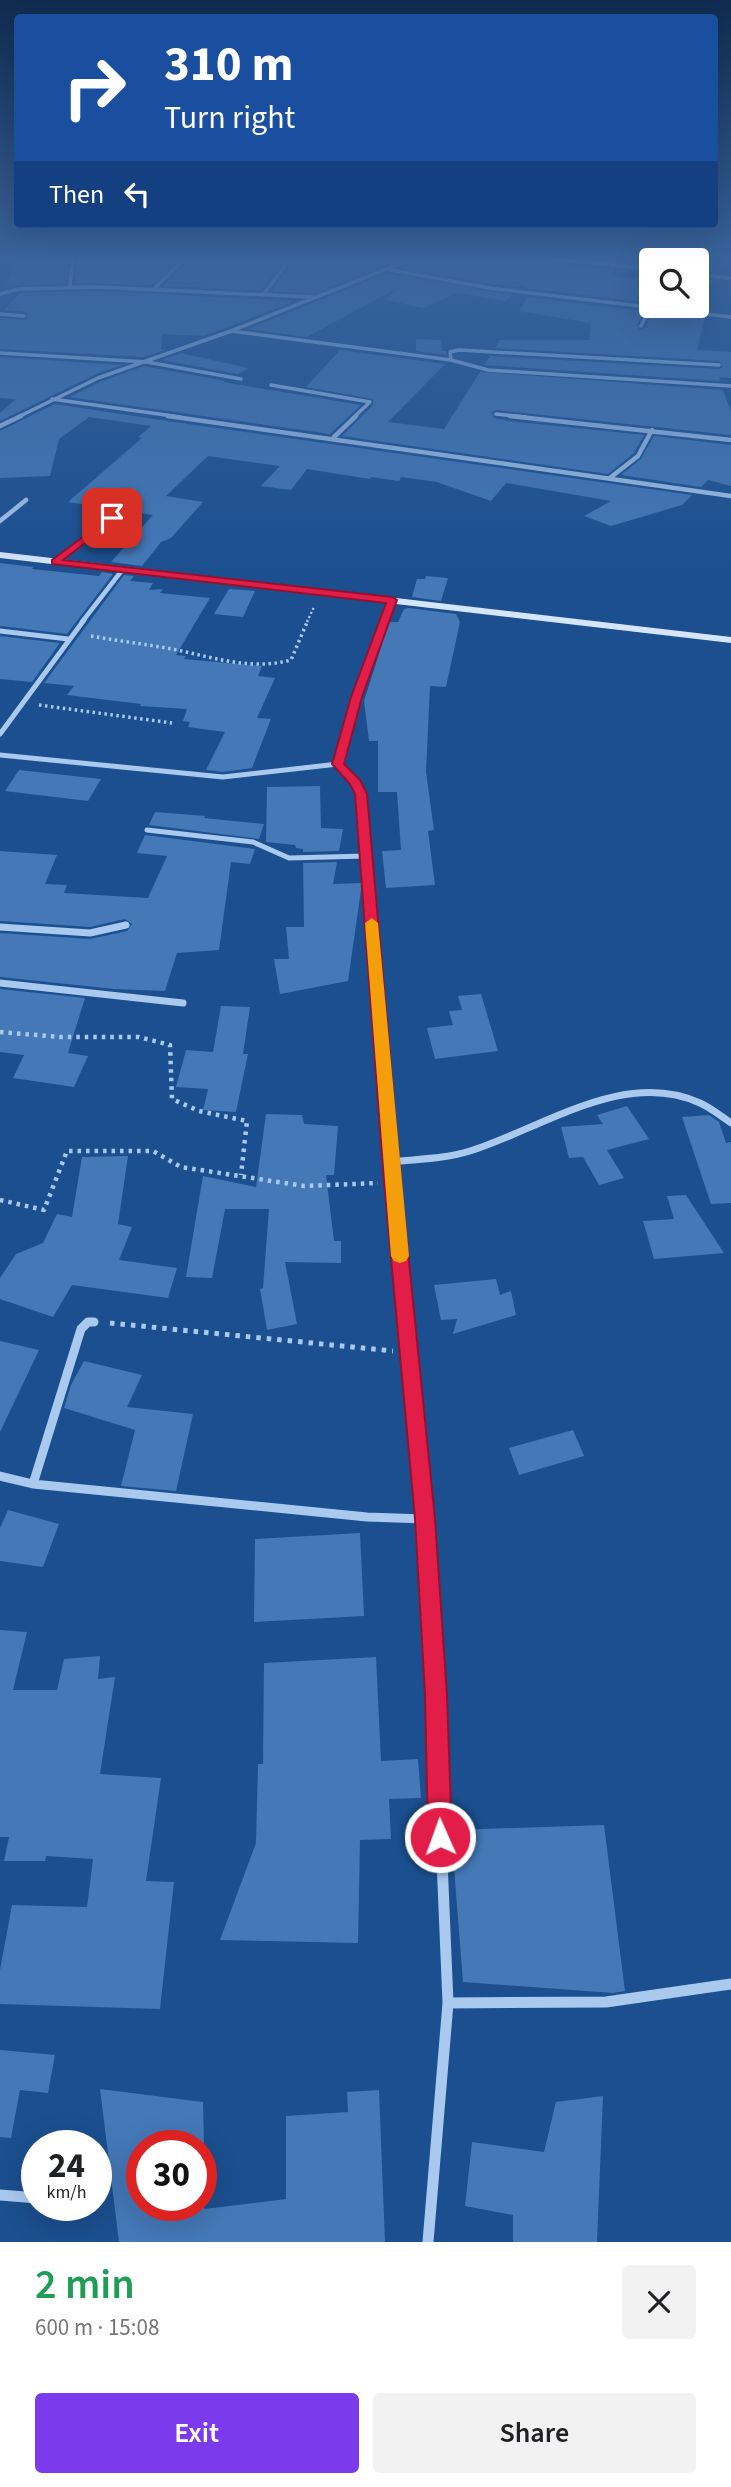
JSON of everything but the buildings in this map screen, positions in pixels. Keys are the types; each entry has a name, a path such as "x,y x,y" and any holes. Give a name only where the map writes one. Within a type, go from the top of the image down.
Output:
{"street":[{"path":"0,426 98,378 145,363"},
{"path":"150,363 241,379"},
{"path":"461,363 488,370 731,386"},
{"path":"678,363 719,365"},
{"path":"271,385 370,402 334,438"},
{"path":"52,399 731,496"},
{"path":"496,414 731,440"},
{"path":"611,477 638,456 652,430"},
{"path":"0,521 26,500"},
{"path":"0,555 731,640"},
{"path":"0,734 21,702 123,569"},
{"path":"338,764 356,697 392,600"},
{"path":"0,631 68,639"},
{"path":"0,755 223,777 338,764"},
{"path":"338,764 359,789 425,1519 436,1695 448,2003 428,2242"},
{"path":"147,830 253,842 289,858 366,856"},
{"path":"0,927 90,933 126,925"},
{"path":"0,984 183,1003"},
{"path":"391,1162 468,1152 583,1106 613,1096 645,1092 668,1093 696,1100 717,1111 731,1123"},
{"path":"33,1485 81,1329 88,1322 94,1321"},
{"path":"0,1476 33,1485 367,1517 425,1519"},
{"path":"448,2003 606,2002 731,1984"},
{"path":"0,2194 21,2196"}],"lane":[{"path":"55,562 112,518"}],"path":[{"path":"73,634 174,649 235,663 272,666 291,660 320,592"},
{"path":"21,702 172,723"},
{"path":"0,1032 60,1037 139,1037 170,1045 172,1099 185,1107 214,1116 247,1121 241,1175"},
{"path":"0,1200 44,1210 67,1150 153,1151 181,1167 304,1186 393,1182"},
{"path":"94,1321 408,1352"}],"slow traffic":[{"path":"372,923 400,1256"}],"route":[{"path":"112,518 55,562 392,600 356,697 338,764 355,782 361,794 408,1352 425,1519 436,1695 440,1837"}]}
